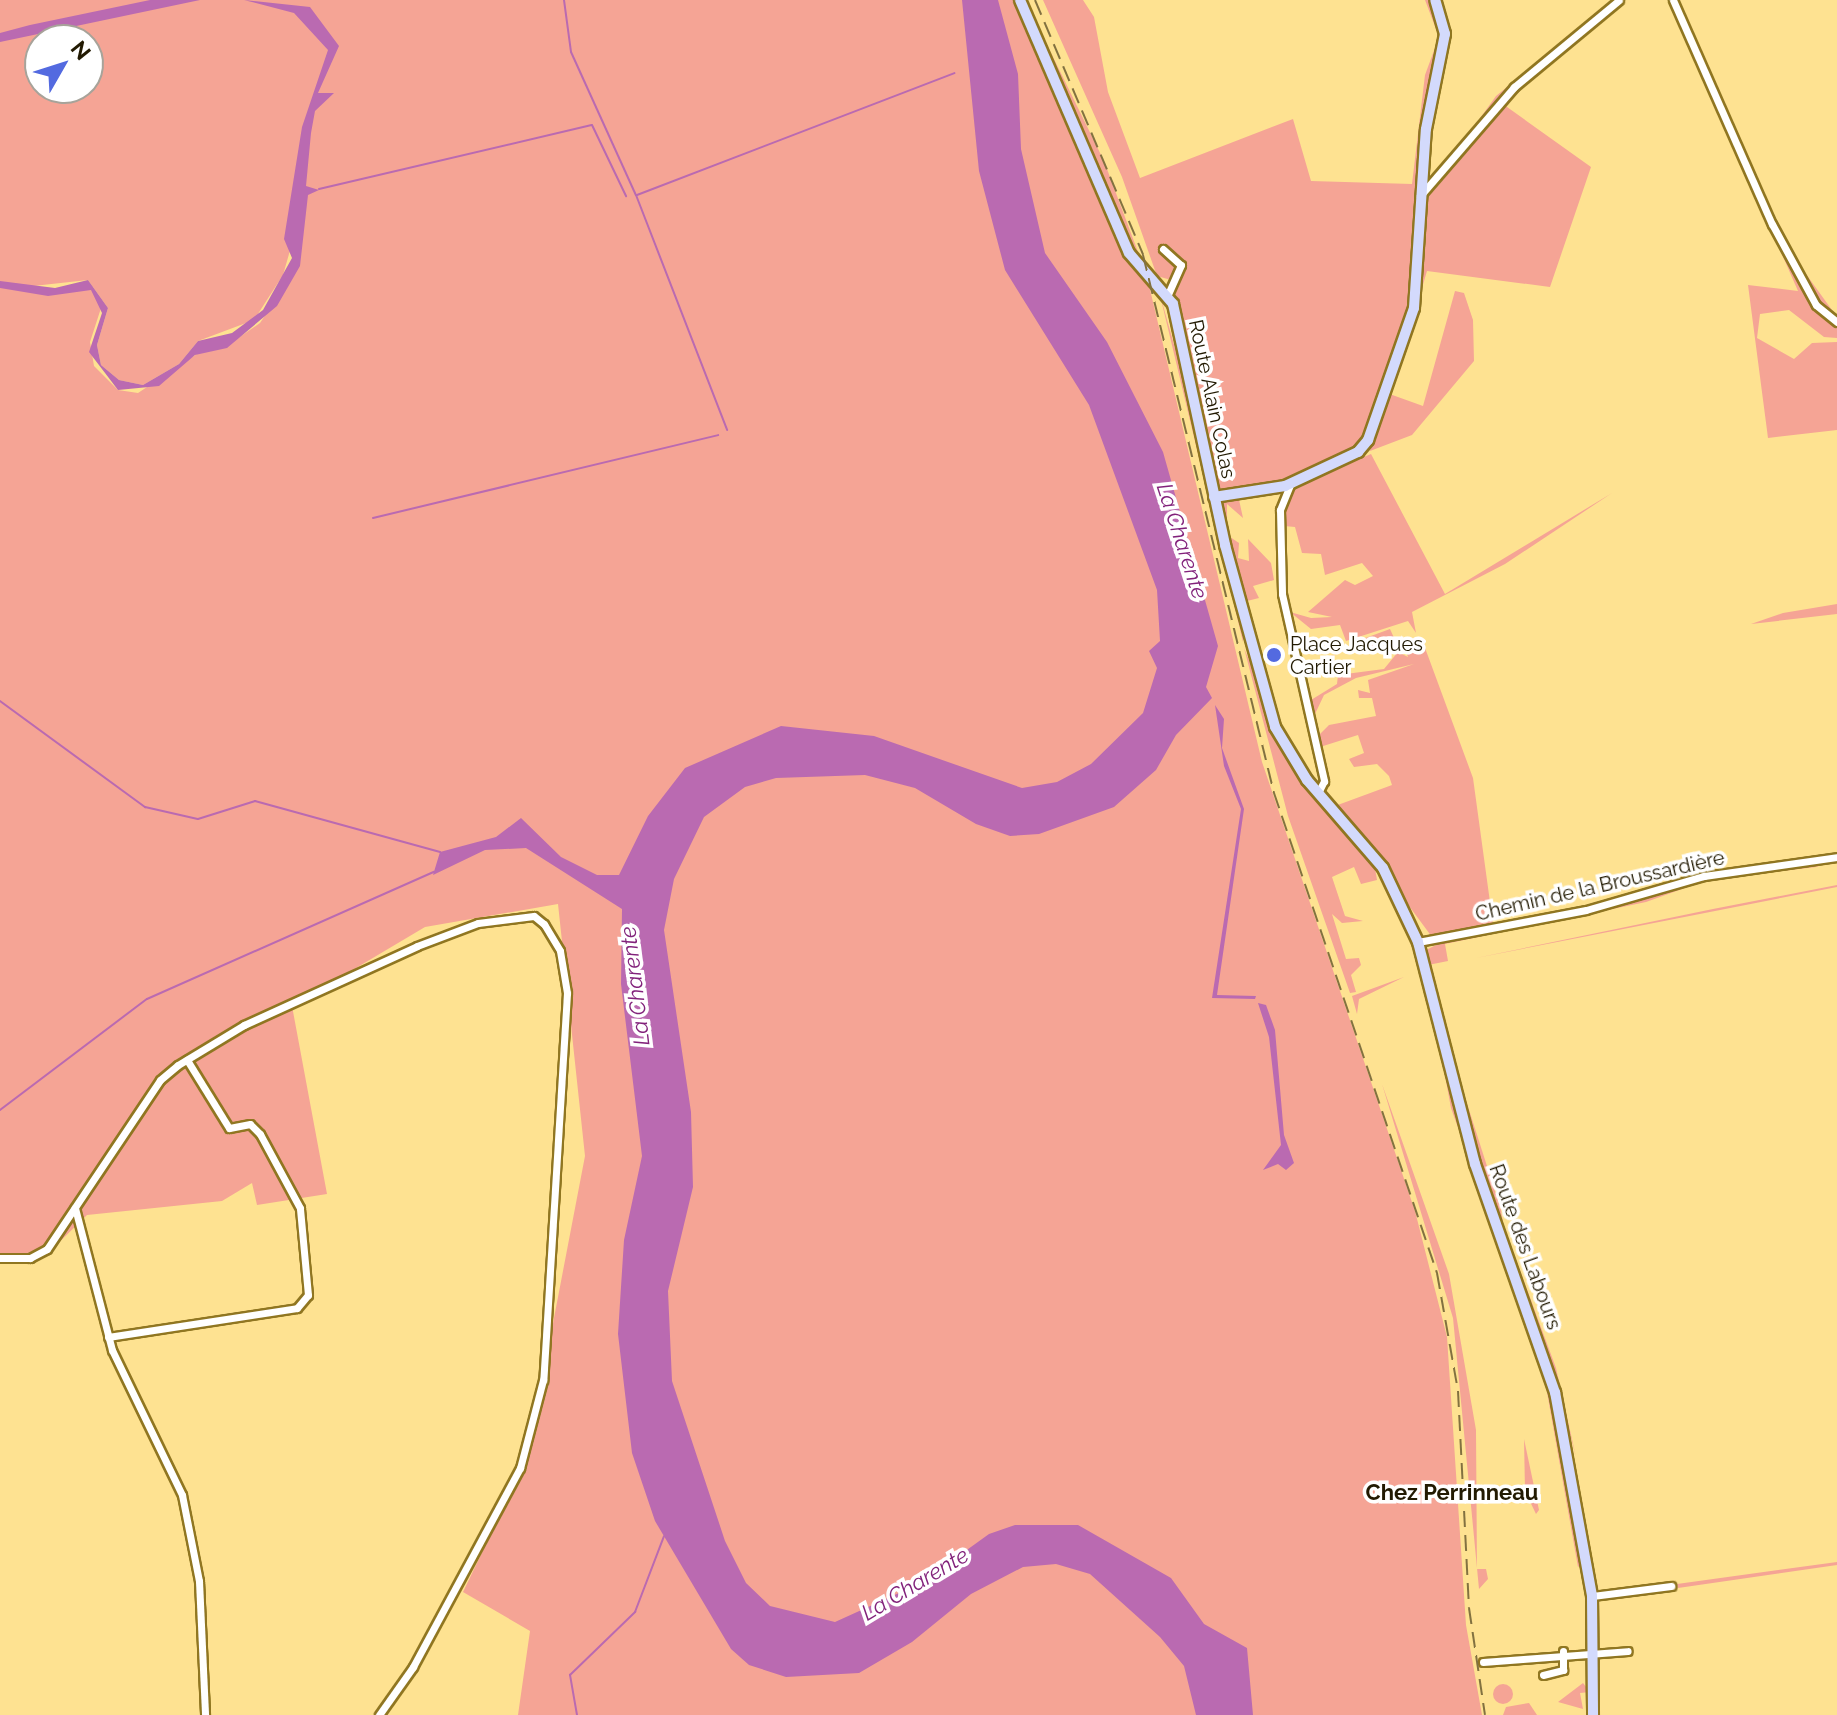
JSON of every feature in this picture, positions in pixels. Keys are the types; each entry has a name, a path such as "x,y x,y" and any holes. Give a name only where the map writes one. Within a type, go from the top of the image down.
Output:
{"street":[{"path":"1020,0 1129,253 1168,294 1181,265 1163,249"},
{"path":"1214,497 1291,483 1358,452 1368,440 1414,308 1420,196 1445,34 1435,0"},
{"path":"1420,196 1514,87 1619,0"},
{"path":"1673,0 1772,224 1816,305 1837,322"},
{"name":"Route Alain Colas","path":"1168,294 1214,497 1268,709 1318,793 1339,816"},
{"path":"1291,483 1280,510 1282,594 1323,777 1318,793"},
{"name":"Route des Labours","path":"1339,816 1383,868 1418,942 1475,1164 1553,1381 1592,1596 1593,1715"},
{"name":"Chemin de la Broussardière","path":"1418,942 1586,910 1704,876 1837,857"},
{"path":"0,1258 30,1258 47,1249 160,1080 187,1060 319,988 478,923 534,916 560,951 567,1045 543,1380 520,1468 413,1667 379,1715"},
{"path":"108,1337 297,1308 308,1295 304,1226 293,1195 260,1134 250,1124 229,1128 187,1060"},
{"path":"75,1207 108,1337 182,1495 199,1581 205,1715"},
{"path":"1592,1596 1671,1586"},
{"path":"1543,1675 1563,1670 1563,1651"},
{"path":"1483,1662 1563,1651 1628,1651"}],"shaded area":[{"path":"0,0 1018,0 1126,256 1148,281 1262,762 1415,1211 1447,1337 1466,1625 1482,1715 518,1715 530,1631 463,1592 527,1459 585,1156 558,904 425,927 292,1006 327,1194 257,1205 252,1183 222,1201 87,1215 43,1258 0,1264","holes":["301,239 299,265 260,323 228,345 212,344 138,393 118,390 94,366 90,342 102,305 92,286 58,290 24,287 88,280 108,308 97,345 101,365 119,380 143,385 179,364 198,341 254,320 283,275 293,240"]},
{"path":"1025,0 1104,161 1144,268 1138,262"},
{"path":"1043,0 1083,0 1094,17 1108,92 1140,178 1293,119 1311,181 1412,184 1425,75 1439,37 1425,0 1432,0 1441,20 1438,64 1409,314 1360,446 1290,482 1221,494 1174,293 1178,282 1157,276 1122,177"},
{"path":"1613,0 1497,100 1448,163 1496,96"},
{"path":"1500,102 1591,167 1550,287 1427,271 1408,336 1424,202"},
{"path":"1767,220 1837,317 1817,308 1837,325 1837,338 1824,337 1789,310 1760,314 1757,338 1794,359 1812,343 1837,342 1837,430 1768,438 1748,285 1798,291"},
{"path":"1159,291 1218,502 1238,495 1243,518 1227,504 1227,535 1239,543 1238,558 1249,561 1248,539 1271,563 1274,580 1253,586 1259,598 1243,602 1243,642"},
{"path":"1455,291 1464,293 1473,320 1474,361 1412,435 1370,451 1384,392 1423,406"},
{"path":"1371,454 1445,594 1612,493 1505,564 1412,612 1416,633 1408,621 1346,641 1340,625 1311,629 1290,612 1311,618 1332,617 1308,612 1345,580 1355,585 1373,576 1362,563 1325,575 1321,554 1302,553 1295,527 1284,526 1284,499 1295,485"},
{"path":"1837,604 1837,614 1751,624 1783,613"},
{"path":"1390,629 1395,640 1365,652 1360,640"},
{"path":"1421,637 1473,778 1493,924 1432,937 1335,806 1392,785 1389,776 1377,764 1354,767 1349,759 1364,753 1358,735 1320,747 1318,736 1329,725 1376,716 1372,698 1359,698 1358,690 1370,693 1368,680 1414,664 1356,678 1324,695 1315,714 1311,700 1337,684 1338,675 1384,669 1398,652 1408,657 1403,641"},
{"path":"1244,648 1291,764 1374,862 1377,880 1361,884 1354,867 1332,877 1345,916 1363,921 1342,923 1332,914 1346,959 1359,958 1361,965 1351,975 1356,992 1350,993 1288,816"},
{"path":"1337,654 1308,668 1307,677 1304,665"},
{"path":"1837,859 1816,867 1707,880 1646,902 1445,944 1448,961 1428,965 1424,951 1444,941 1689,882"},
{"path":"1837,887 1476,958 1713,909"},
{"path":"1404,977 1359,999 1357,1014 1352,996"},
{"path":"1435,1022 1547,1376 1584,1561 1578,1567 1542,1364 1451,1108"},
{"path":"1382,1084 1449,1274 1476,1430 1477,1568 1453,1318"},
{"path":"1463,1091 1501,1210 1503,1224 1479,1168"},
{"path":"1504,1227 1556,1368 1576,1457 1554,1373"},
{"path":"1524,1439 1539,1510 1536,1514 1525,1491"},
{"path":"1837,1562 1837,1565 1678,1588 1677,1584"},
{"path":"1477,1569 1486,1569 1488,1579 1479,1589"},
{"path":"1583,1683 1590,1692 1580,1693 1583,1709 1558,1702"},
{"path":"1503,1684 1510,1687 1513,1694 1510,1701 1503,1704 1496,1701 1493,1694 1496,1687"},
{"path":"1529,1703 1537,1715 1503,1715 1506,1707"}],"water":[{"path":"150,0 200,0 86,24 35,24"},
{"path":"244,0 310,7 339,46 318,93 334,93 315,111 306,186 319,190 308,195 300,266 277,306 227,348 195,355 159,386 118,390 89,352 102,313 91,290 48,296 0,288 0,281 55,288 88,280 108,308 97,345 101,365 119,380 143,385 179,364 198,341 232,333 263,310 292,258 284,239 302,127 328,50 294,13"},
{"name":"La Charente","path":"962,0 998,0 1018,74 1021,149 1045,253 1107,342 1163,452 1218,646 1206,687 1212,698 1176,735 1156,770 1114,807 1039,834 1010,836 976,824 915,788 865,775 776,778 745,787 704,817 674,879 664,930 691,1112 693,1187 668,1291 672,1381 725,1541 746,1583 770,1606 835,1622 921,1583 989,1534 1015,1525 1078,1525 1171,1578 1204,1624 1247,1648 1253,1715 1196,1715 1184,1666 1160,1637 1090,1574 1056,1564 1023,1567 971,1594 912,1642 859,1673 786,1677 749,1665 731,1649 655,1521 632,1453 618,1334 624,1240 642,1156 621,984 622,909 526,848 485,850 433,875 440,852 496,837 521,818 561,857 597,875 619,875 648,816 685,768 781,726 874,736 1022,788 1057,782 1091,764 1143,713 1157,668 1149,651 1160,641 1157,590 1089,405 1005,270 979,171"},
{"path":"24,27 24,37 0,42 0,33"},
{"path":"1215,705 1224,719 1222,748 1244,809 1217,995 1256,996 1255,999 1212,998 1241,809 1224,766"},
{"path":"1258,1003 1266,1005 1275,1030 1284,1135 1294,1163 1286,1170 1278,1164 1263,1170 1281,1145 1269,1037"}],"waterway":[{"path":"564,0 571,52 636,195 727,430"},
{"path":"637,195 954,73"},
{"path":"319,189 592,125 626,196"},
{"path":"373,518 718,435"},
{"path":"0,701 145,807 198,819 255,801 440,852"},
{"path":"0,1110 147,999 434,872"},
{"path":"577,1715 570,1675 635,1612 664,1536"}],"railway":[{"path":"1035,0 1143,255 1274,793 1437,1273 1458,1391 1469,1608 1485,1715"}],"place":[{"name":"Place Jacques Cartier","path":"1274,655"}],"district":[{"name":"Chez Perrinneau","path":"1452,1493"}]}
